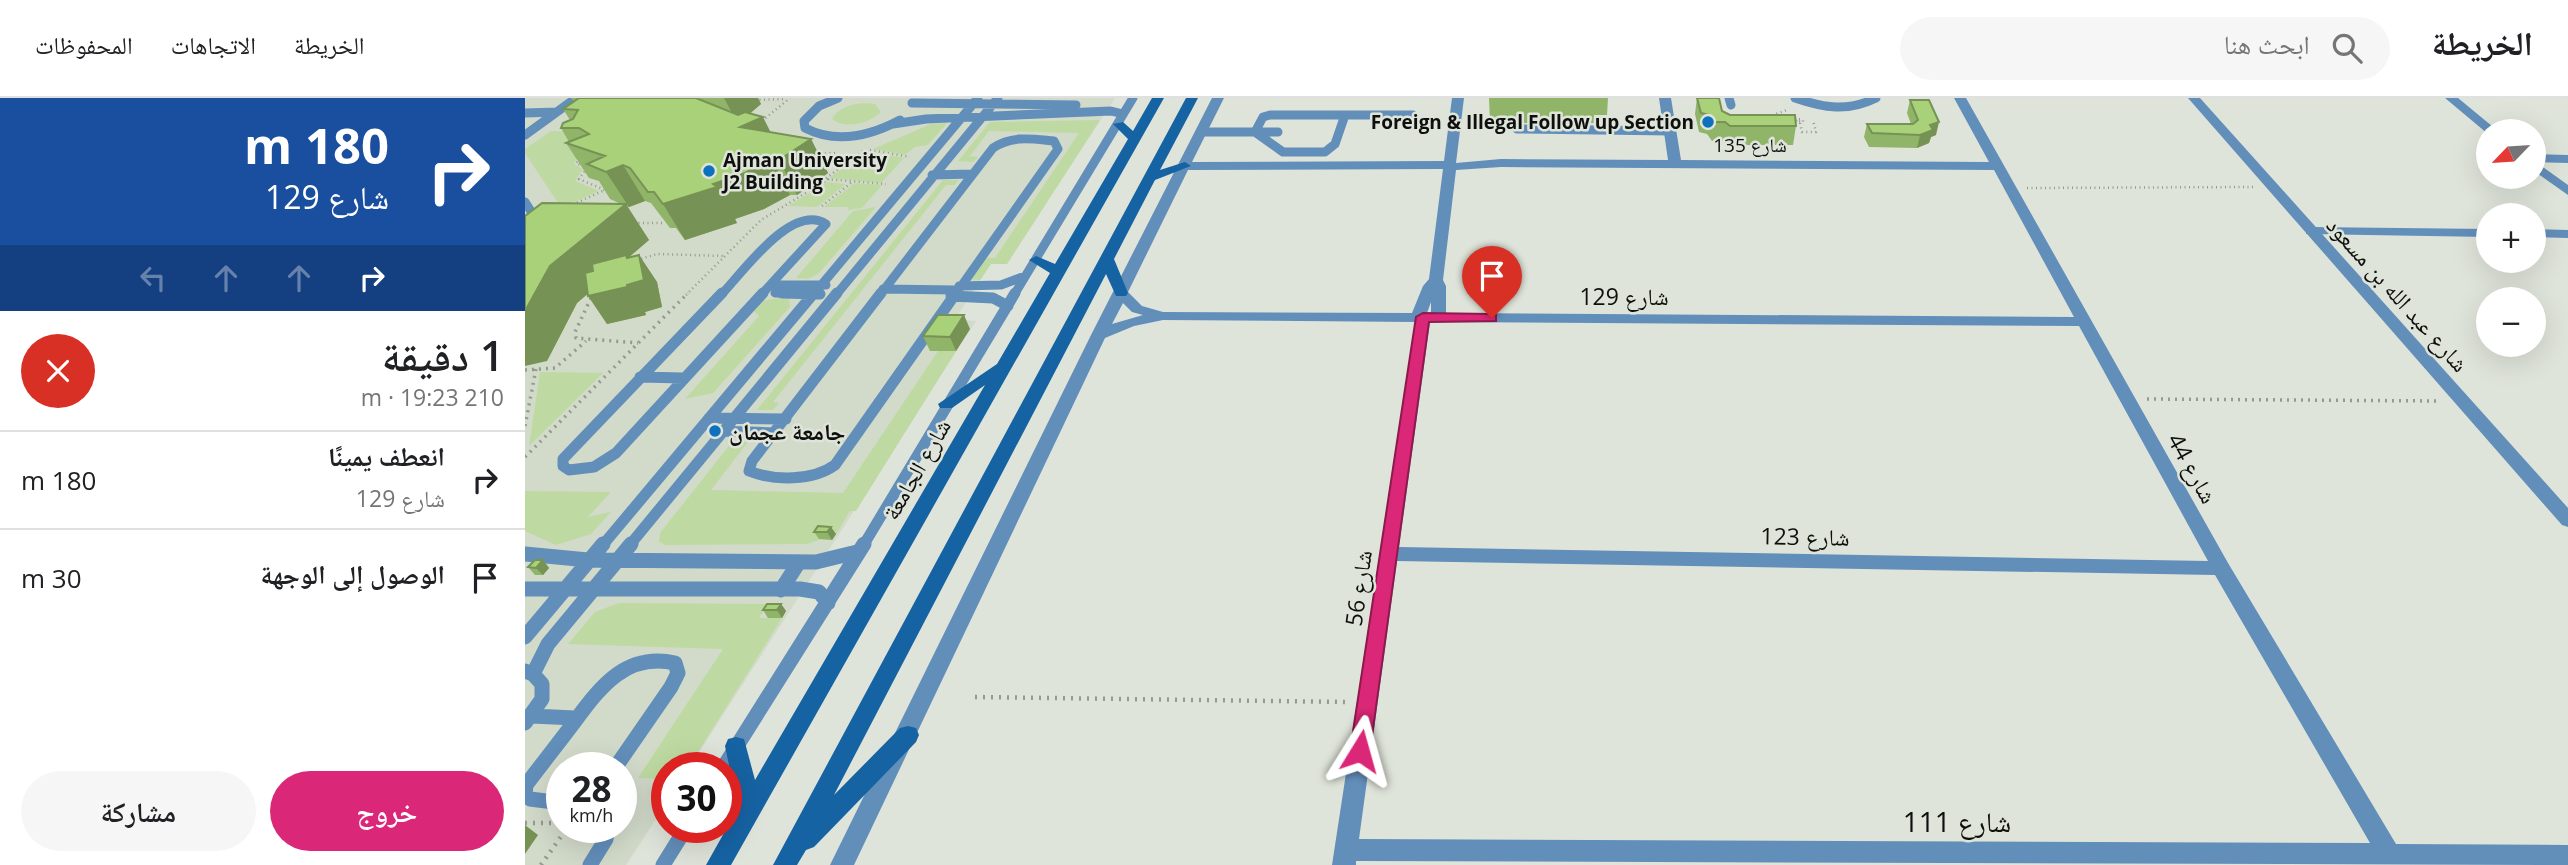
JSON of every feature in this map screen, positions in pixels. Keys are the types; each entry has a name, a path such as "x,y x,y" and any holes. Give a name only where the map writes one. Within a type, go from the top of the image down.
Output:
{"main road":[{"name":"شارع الجامعة","path":"718,865 1158,98"},
{"path":"788,859 1192,98"},
{"path":"1121,119 1135,139"},
{"path":"1149,178 1185,166"},
{"path":"1107,259 1121,293"},
{"path":"1036,260 1058,271"},
{"path":"946,404 1002,366"},
{"path":"788,859 908,735"},
{"path":"736,746 750,810"}],"street":[{"path":"842,865 908,735 1099,335 1218,98"},
{"name":"شارع 56","path":"1345,857 1388,554 1426,318 1439,286 1436,280 1458,98"},
{"path":"1665,98 1675,163"},
{"name":"شارع 44","path":"1960,98 2221,568 2391,857"},
{"name":"شارع عبد الله بن مسعود","path":"2194,98 2568,520"},
{"path":"2451,98 2477,119"},
{"path":"2546,158 2568,159"},
{"name":"شارع 135","path":"1185,166 1501,163 1998,166"},
{"path":"2546,174 2568,191"},
{"path":"2314,234 2476,233"},
{"path":"2546,233 2568,234"},
{"name":"شارع 129","path":"1121,293 1137,309 1163,316"},
{"name":"شارع 129","path":"1099,335 1130,322 1163,316 2085,322"},
{"name":"شارع 123","path":"1388,554 2221,568"},
{"name":"شارع 111","path":"1345,857 2568,856"}],"lane":[{"path":"525,135 576,98"},
{"path":"838,98 809,113 804,121 805,128 824,136 841,137 893,124 1094,109 1132,100"},
{"path":"1794,98 1818,106 1848,109 1876,98"},
{"path":"893,124 911,110 910,100 995,101 1094,109 1121,119"},
{"path":"732,752 828,603 1132,100"},
{"path":"525,637 563,588 976,101"},
{"path":"528,719 542,699 542,684 529,673 541,652 995,101"},
{"path":"525,113 557,112"},
{"path":"1255,132 1266,115 1413,115"},
{"path":"1255,132 1283,152 1325,152 1335,144 1345,115"},
{"path":"1517,130 1671,131"},
{"path":"1202,132 1278,132"},
{"path":"1038,139 1058,145 1058,149 955,291 831,470 811,476 760,475 749,471 748,466 976,170 993,148 1005,140 1038,139"},
{"path":"920,167 938,171 976,170"},
{"path":"525,202 534,216 525,223"},
{"path":"810,218 824,220 826,224 823,229 768,288 607,461 580,471 569,470 563,466 563,459 570,451 791,222 810,218"},
{"path":"955,291 1001,285 1025,276"},
{"path":"768,288 818,289 844,285"},
{"path":"818,289 835,295"},
{"path":"883,289 955,291 993,298 1008,306"},
{"path":"640,377 683,378"},
{"path":"709,418 786,419"},
{"path":"698,431 775,433"},
{"path":"525,554 588,560 825,562 857,552"},
{"path":"781,590 799,562"},
{"path":"525,589 781,590 819,592 828,603"},
{"path":"550,752 612,675 646,659 675,663 678,673 671,687 626,752"},
{"path":"528,719 575,718"},
{"path":"546,758 526,785 525,794 530,799 546,801"},
{"path":"590,865 604,843"},
{"path":"663,865 677,843"}],"path":[{"path":"753,100 787,99"},
{"path":"1757,121 1805,102"},
{"path":"1800,123 1802,132 1816,132 1811,110 1818,106"},
{"path":"905,185 825,179 866,149 920,167"},
{"path":"583,208 576,203 605,190 579,179 587,168 576,163 585,151"},
{"path":"823,169 835,171"},
{"path":"525,457 773,211 829,179"},
{"path":"822,206 853,182"},
{"path":"2011,188 2274,188"},
{"path":"628,223 664,223"},
{"path":"629,266 641,257 652,254 725,256"},
{"path":"593,295 587,302 575,332 576,338 586,341 638,343"},
{"path":"525,370 555,368 586,341"},
{"path":"525,426 536,369"},
{"path":"2127,399 2463,401"},
{"path":"975,697 1367,702"},
{"path":"525,823 546,823"},
{"path":"541,865 556,843"}],"shaded area":[{"name":"جامعة عجمان","path":"525,98 1115,98 1007,264 991,264 955,319 976,321 699,752 651,752 651,827 626,865 525,865"}],"green space":[{"path":"863,103 875,104 881,112 864,122 850,125 832,119 845,107"},
{"path":"1100,120 1007,264 991,264 980,280 967,279 983,258 995,258 1079,133 989,131 970,156 978,157 973,162 958,161 990,122"},
{"path":"947,123 928,145 915,147 905,155 873,149 931,124"},
{"path":"551,131 590,132 574,164 583,169 575,181 599,191 570,204 566,215 525,153 525,149"},
{"path":"866,151 904,158 881,183 829,178"},
{"path":"943,180 958,180 955,185 946,185 773,402 779,403 773,410 757,410"},
{"path":"828,182 846,184 817,207 788,206"},
{"path":"855,183 882,185 862,208 847,210 849,207 824,207"},
{"path":"876,207 818,274 808,279 796,278 853,211"},
{"path":"789,299 790,307 713,393 685,399 759,316 753,310 762,301"},
{"path":"938,351 956,351 856,511 850,511 836,534 807,544 666,545 659,542 660,533 732,442 748,442 711,490 843,493"},
{"path":"540,372 603,373 529,446"},
{"path":"525,491 611,492 588,517 611,512 591,534 556,545 525,531"},
{"path":"619,603 769,604 759,618 782,618 698,752 655,752 723,649 568,644 595,612"},
{"path":"651,758 651,778 638,778"}],"building":[{"name":"Ajman University J2 Building","path":"579,98 696,98 738,115 745,112 763,117 740,127 811,139 779,160 772,159 745,173 713,184 717,187 663,204 654,192 648,192 630,168 623,165 606,172 587,164 605,156 566,143 589,134 579,128 561,128 563,123 573,119 578,110 563,109"},
{"path":"1697,98 1719,98 1722,111 1730,115 1795,115 1796,126 1730,126 1725,122 1714,122 1709,115 1701,113"},
{"path":"1910,100 1929,100 1939,122 1930,125 1933,130 1920,135 1872,133 1867,124 1913,124 1918,120"},
{"path":"542,203 626,204 550,266 525,311 525,216"},
{"path":"626,255 627,258 639,255 644,280 588,296 585,273 593,271 592,264"},
{"path":"938,315 964,315 950,337 923,336"},
{"path":"818,526 831,527 827,532 814,532"},
{"path":"535,560 543,560 536,568 528,567"},
{"path":"767,604 781,604 777,610 763,610"}],"place":[{"name":"Foreign & Illegal Follow up Section","path":"1708,122"},
{"name":"Ajman University J2 Building","path":"709,171"},
{"name":"جامعة عجمان","path":"715,431"}],"route":[{"path":"1360,751 1423,317 1492,318"}]}
